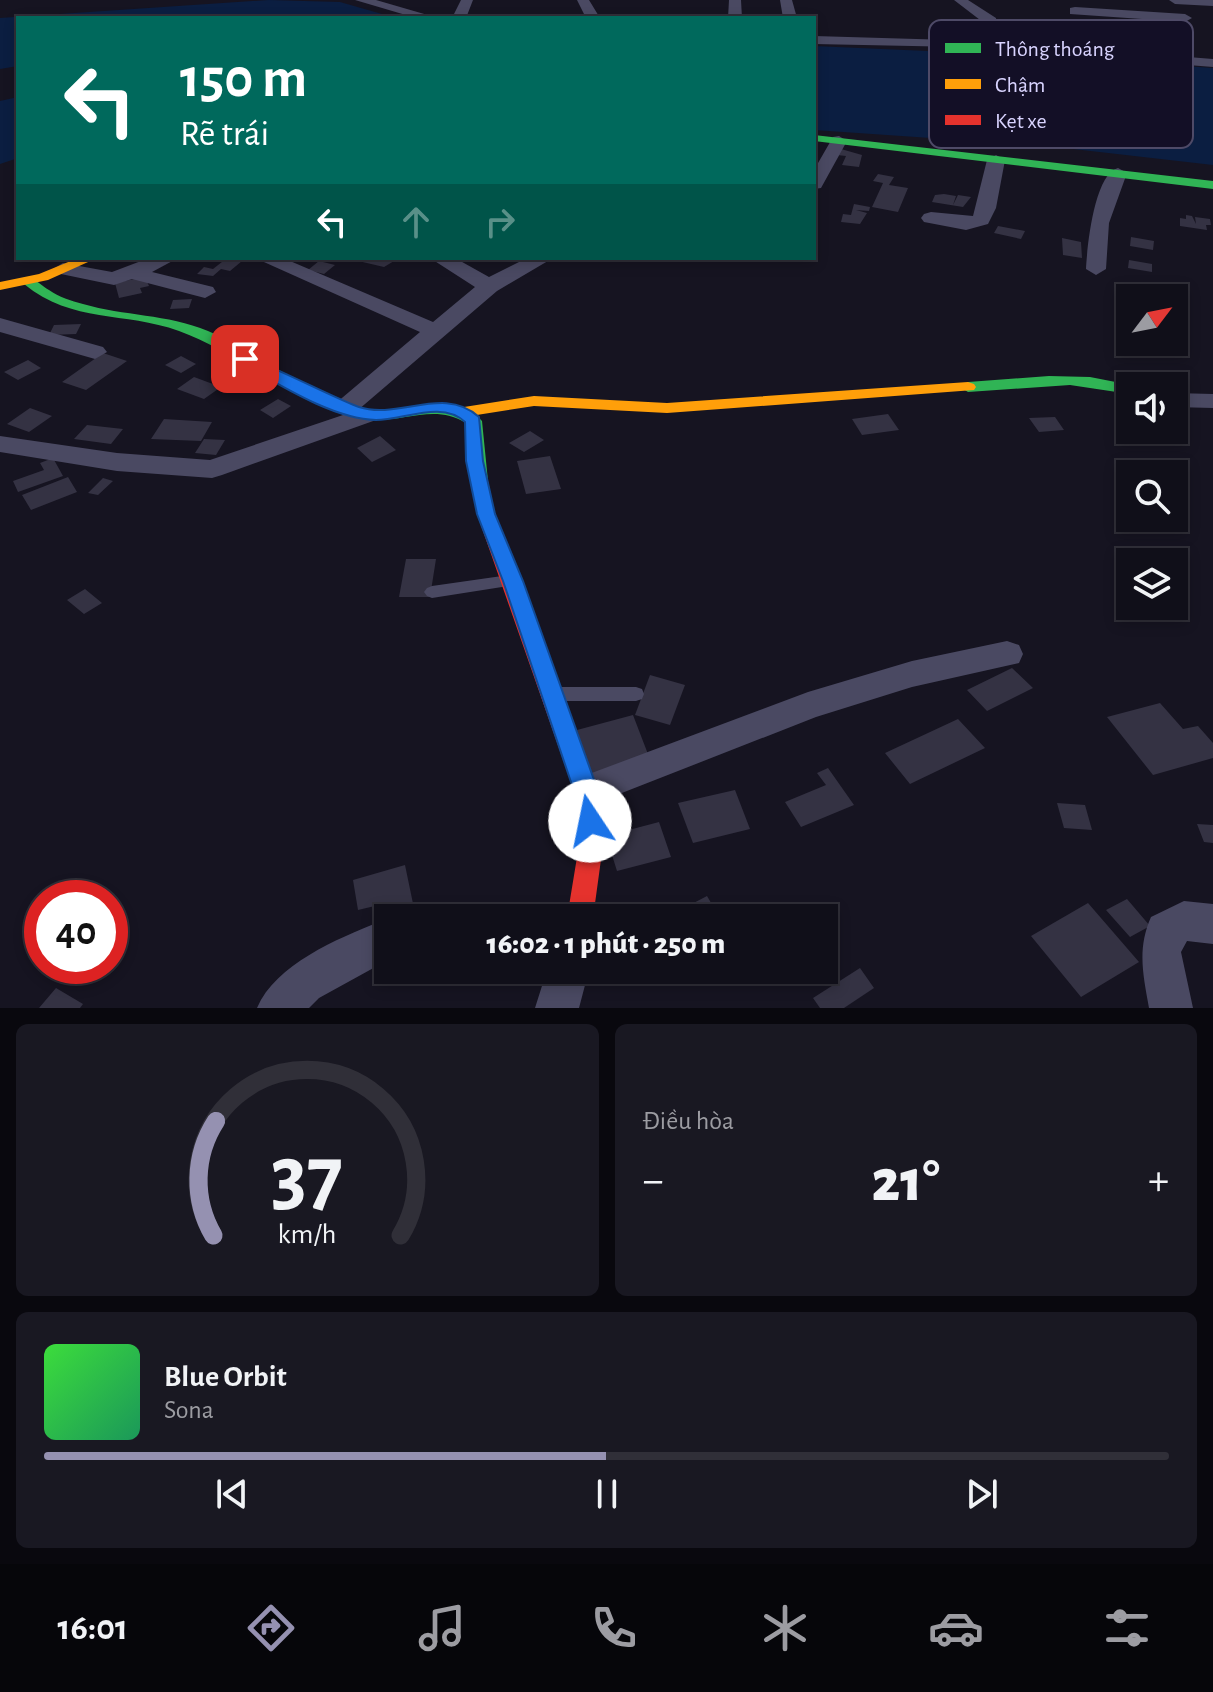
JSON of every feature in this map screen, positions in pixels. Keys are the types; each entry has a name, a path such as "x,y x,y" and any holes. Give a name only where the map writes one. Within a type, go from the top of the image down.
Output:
{"street":[{"path":"361,0 423,16"},
{"path":"960,0 990,20"},
{"path":"1175,0 1213,2"},
{"path":"1073,5 1185,18"},
{"path":"816,40 929,43"},
{"path":"1193,61 1213,63"},
{"path":"816,138 1213,185"},
{"path":"816,182 839,141"},
{"path":"931,218 966,224 981,220 987,208 996,160"},
{"path":"1096,269 1099,223 1118,173"},
{"path":"12,287 85,260"},
{"path":"63,269 109,279 163,260"},
{"path":"270,260 434,330"},
{"path":"444,260 489,286"},
{"path":"356,412 434,330 489,286 539,260"},
{"path":"133,273 205,292"},
{"path":"12,287 40,292 71,304 158,320 191,331 300,389 356,412"},
{"path":"0,325 95,352"},
{"path":"0,444 117,462 212,469 356,412 433,407 464,412 534,401 667,408 1073,379 1116,385"},
{"path":"1188,400 1213,401"},
{"path":"464,412 476,426 475,461 486,514 513,581 586,791 591,845 582,904"},
{"path":"586,791 808,706 912,674 1007,654"},
{"path":"1171,1008 1160,952 1165,931 1184,921 1213,924"},
{"path":"279,1008 304,983 374,945"},
{"path":"557,1008 564,984"}],"lane":[{"path":"432,592 513,581"},
{"path":"550,694 588,691 636,694"}],"water":[{"path":"269,0 340,2 389,16 30,16"},
{"path":"16,17 16,66 0,69 0,18"},
{"path":"816,46 929,51 929,138 816,130"},
{"path":"1193,67 1213,68 1213,165 1064,148 1193,148"},
{"path":"16,97 16,159 0,164 0,101"}],"building":[{"path":"841,149 862,155 859,167 842,165 846,156 837,155"},
{"path":"878,174 894,177 889,185 908,188 898,212 872,207 883,183 873,181"},
{"path":"935,195 956,196 953,205 958,195 971,197 963,207 932,202"},
{"path":"854,204 870,207 869,211 856,210 867,213 860,224 841,222 843,214 851,215"},
{"path":"1186,215 1192,216 1196,224 1195,217 1210,219 1211,225 1206,225 1207,230 1180,226 1180,218 1186,219"},
{"path":"998,226 1025,231 1021,239 994,233"},
{"path":"1131,237 1154,241 1153,250 1130,246"},
{"path":"1062,238 1081,242 1082,258 1063,255"},
{"path":"224,260 242,261 230,271 221,269 213,276 197,274 204,267 213,269"},
{"path":"354,260 396,260 384,267"},
{"path":"1129,260 1152,264 1152,272 1128,268"},
{"path":"319,261 335,265 324,274 308,270"},
{"path":"146,279 149,286 140,288 142,293 119,298 115,283"},
{"path":"192,299 189,308 170,309 173,300"},
{"path":"81,324 76,334 49,335 54,325"},
{"path":"103,353 127,361 86,390 62,382"},
{"path":"181,356 196,364 181,373 165,365"},
{"path":"28,360 41,368 18,380 4,372"},
{"path":"194,377 221,387 204,399 177,389"},
{"path":"278,399 291,406 273,418 260,410"},
{"path":"30,408 52,416 29,432 7,424"},
{"path":"888,414 899,430 862,435 852,419"},
{"path":"1055,417 1064,430 1039,432 1029,418"},
{"path":"164,419 212,422 201,441 151,439"},
{"path":"87,425 123,429 111,444 74,439"},
{"path":"530,431 544,440 524,452 509,443"},
{"path":"380,436 396,450 372,462 357,448"},
{"path":"204,439 225,440 216,455 195,453"},
{"path":"550,456 561,489 526,494 517,461"},
{"path":"53,458 63,476 18,492 13,481 44,470 40,463"},
{"path":"68,477 77,492 31,510 22,495"},
{"path":"103,478 113,481 98,495 88,493"},
{"path":"406,559 436,559 430,597 399,597"},
{"path":"85,589 102,603 84,614 67,600"},
{"path":"1012,668 1033,688 987,711 967,690"},
{"path":"650,675 685,685 670,725 635,715"},
{"path":"1160,703 1183,729 1198,726 1213,743 1213,758 1153,775 1107,717"},
{"path":"633,715 651,762 593,778 577,730"},
{"path":"958,719 985,748 910,784 885,753"},
{"path":"828,768 854,805 801,827 785,802 826,785 817,773"},
{"path":"735,790 750,829 693,843 678,803"},
{"path":"1057,803 1085,805 1092,830 1064,828"},
{"path":"659,822 671,857 617,871 606,836"},
{"path":"1197,824 1213,825 1213,843 1204,842"},
{"path":"405,865 413,904 374,904 358,910 353,880"},
{"path":"707,896 712,904 692,904"},
{"path":"1127,899 1150,926 1130,937 1106,910"},
{"path":"1088,903 1139,962 1081,997 1031,936"},
{"path":"860,968 874,988 844,1008 820,1008 813,998"},
{"path":"56,988 83,1004 80,1008 39,1008"}],"traffic: fast":[{"path":"816,138 1213,185"},
{"path":"29,281 44,294 81,308 161,321 203,335 315,396 362,414 391,415 433,408 460,412 474,421 479,481"},
{"path":"968,387 1070,381 1116,386"}],"traffic: slow":[{"path":"0,286 43,277 85,260"},
{"path":"464,412 534,401 667,408 968,387"}],"traffic: jam":[{"path":"479,481 486,514 586,791 591,845 582,904"}],"route":[{"path":"245,359 300,389 359,413 377,415 442,406 464,412 474,421 475,461 486,514 513,581 586,791 590,821"}]}
